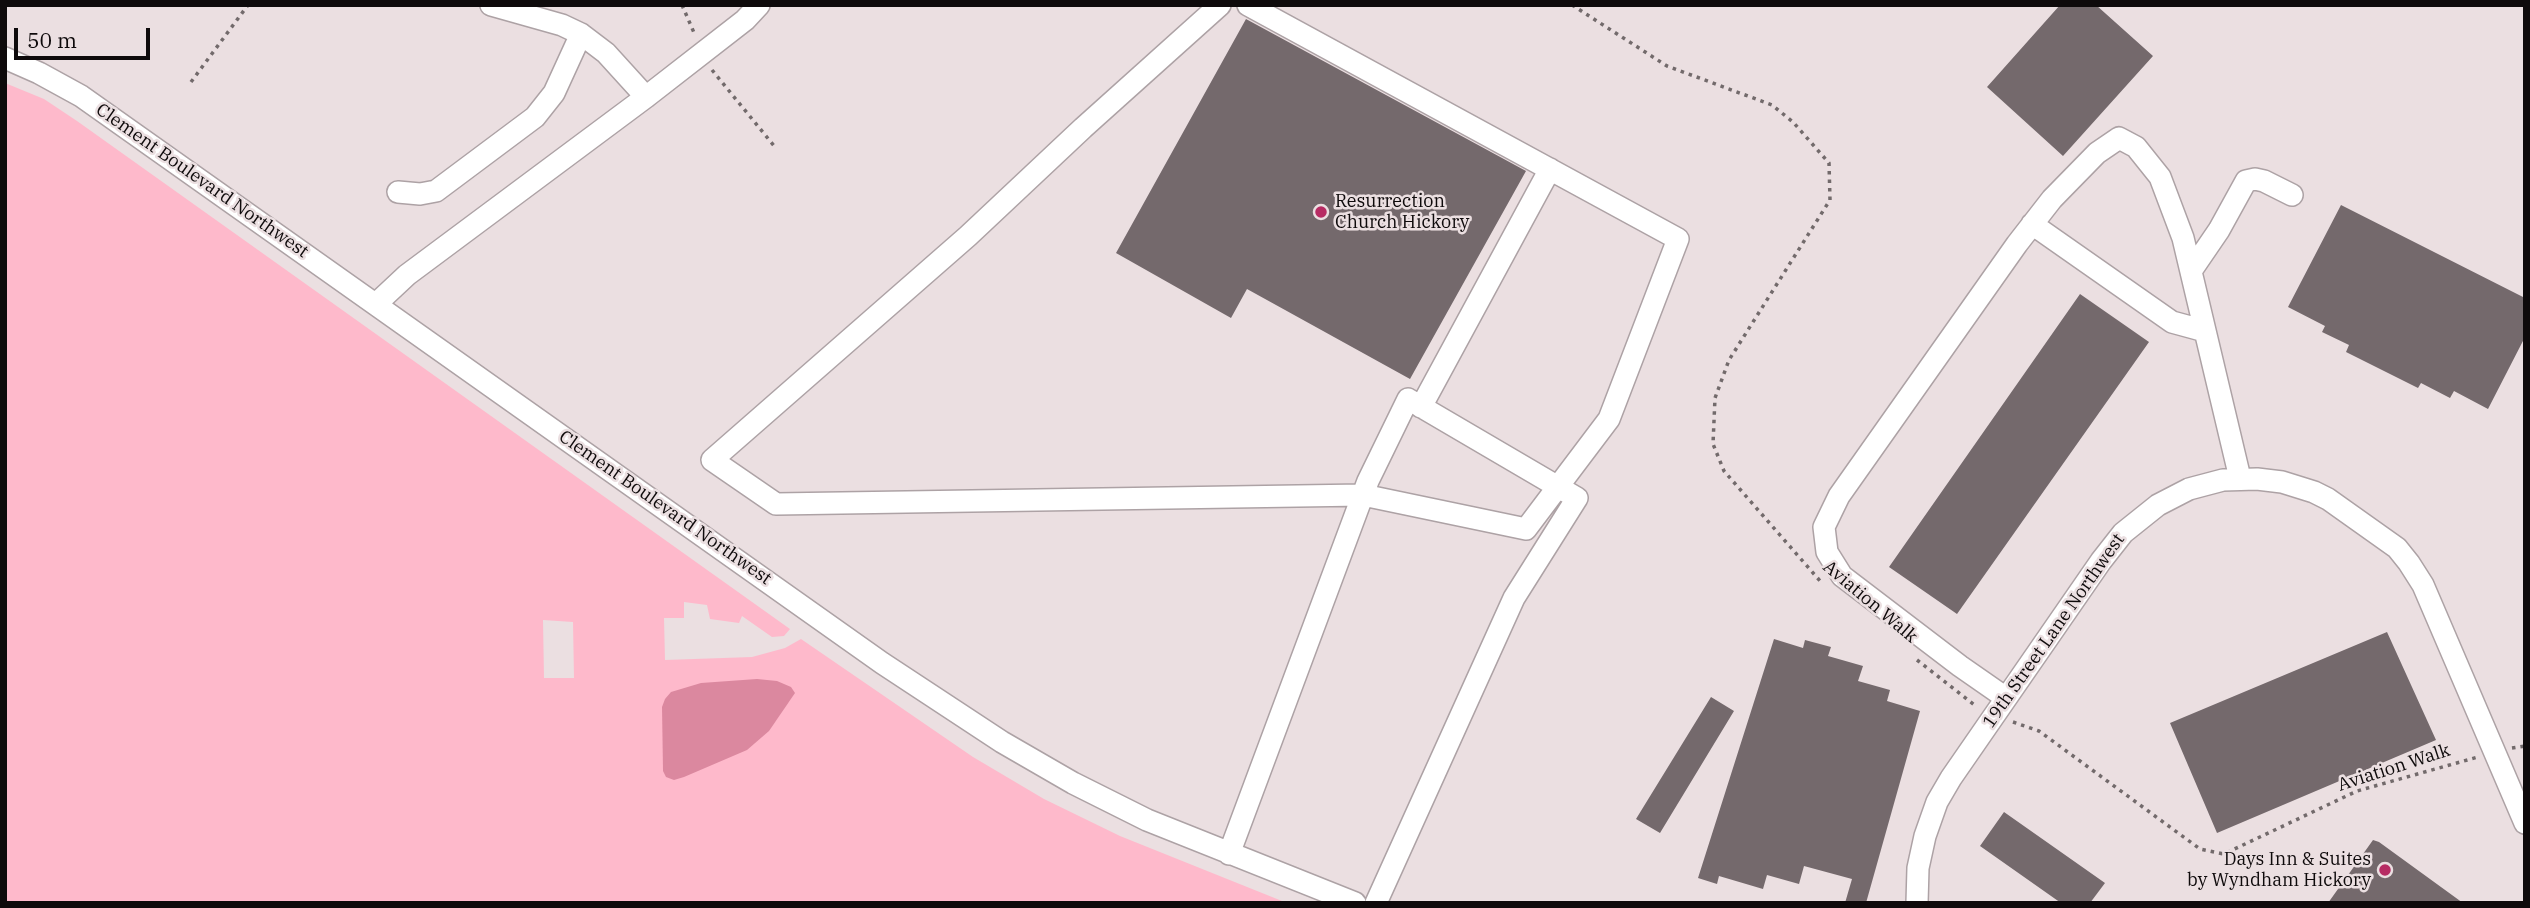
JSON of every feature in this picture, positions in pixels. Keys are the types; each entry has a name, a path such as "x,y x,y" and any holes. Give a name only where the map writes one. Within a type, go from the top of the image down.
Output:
{"street":[{"path":"491,5 562,25 581,34 606,54 646,97"},
{"path":"376,304 407,275 646,97 745,20 759,5"},
{"path":"1220,5 968,236 712,460 776,504 1363,495 1527,529 1609,419 1678,239 1248,5"},
{"path":"398,192 420,194 436,191 535,117 554,93 581,34"},
{"name":"Clement Boulevard Northwest","path":"5,58 40,73 81,96 882,663 1002,743 1147,820 1355,903"},
{"path":"2006,698 1842,576 1827,552 1824,527 1839,496 2032,224 2096,153 2119,138 2136,147 2160,177 2183,238 2240,478"},
{"path":"1422,407 1550,169"},
{"path":"2191,271 2219,230 2246,181 2264,181 2292,195"},
{"path":"2032,224 2172,322 2205,331"},
{"path":"1229,854 1363,495 1408,399 1577,498 1514,598 1376,903"},
{"name":"19th Street Lane Northwest","path":"1917,903 1918,868 1925,836 1937,802 2101,561 2123,533 2158,505 2189,488 2214,481 2240,478 2282,482 2314,492 2397,548 2423,585 2525,823"}],"path":[{"path":"191,82 248,5"},
{"path":"682,5 695,37 687,43"},
{"name":"Aviation Walk","path":"1572,5 1667,66 1772,106 1793,122 1829,163 1830,200 1729,360 1715,398 1713,444 1724,471 1817,578 1828,587"},
{"path":"710,67 775,147"},
{"name":"Aviation Walk","path":"1913,657 1966,700 1993,716 2039,731 2200,849 2224,854 2357,792 2494,752 2525,746"}],"shaded area":[{"path":"5,83 44,99 77,121 790,629 784,636 772,637 742,616 739,623 710,619 707,605 684,602 684,618 664,618 665,660 752,657 785,648 801,639 973,757 1044,799 1120,836 1287,903 5,903","holes":["543,620 573,622 574,678 544,678"]},
{"path":"757,679 777,681 791,687 795,693 769,731 747,750 684,777 674,780 666,777 663,771 662,707 671,692 701,683"}],"building":[{"path":"2060,5 2096,5 2153,56 2063,156 1987,87"},
{"name":"Resurrection Church Hickory","path":"1246,19 1526,171 1410,379 1247,289 1231,318 1116,253"},
{"path":"2341,205 2525,298 2525,337 2488,409 2454,391 2450,398 2421,383 2418,388 2346,352 2349,345 2322,332 2325,326 2288,307"},
{"path":"2080,294 2149,342 1957,614 1889,567"},
{"path":"2387,632 2436,740 2217,833 2170,723"},
{"path":"1774,639 1803,648 1805,640 1831,647 1828,656 1863,666 1858,681 1890,690 1887,701 1920,711 1866,903 1845,903 1852,879 1804,866 1799,884 1767,875 1763,889 1719,876 1717,884 1698,878"},
{"path":"1711,697 1734,711 1660,833 1636,819"},
{"path":"2004,812 2105,883 2090,903 2061,903 1980,846"},
{"name":"Days Inn & Suites by Wyndham Hickory","path":"2373,840 2379,842 2463,903 2328,903"}],"place":[{"name":"Resurrection Church Hickory","path":"1321,212"},
{"name":"Days Inn & Suites by Wyndham Hickory","path":"2385,870"}]}
